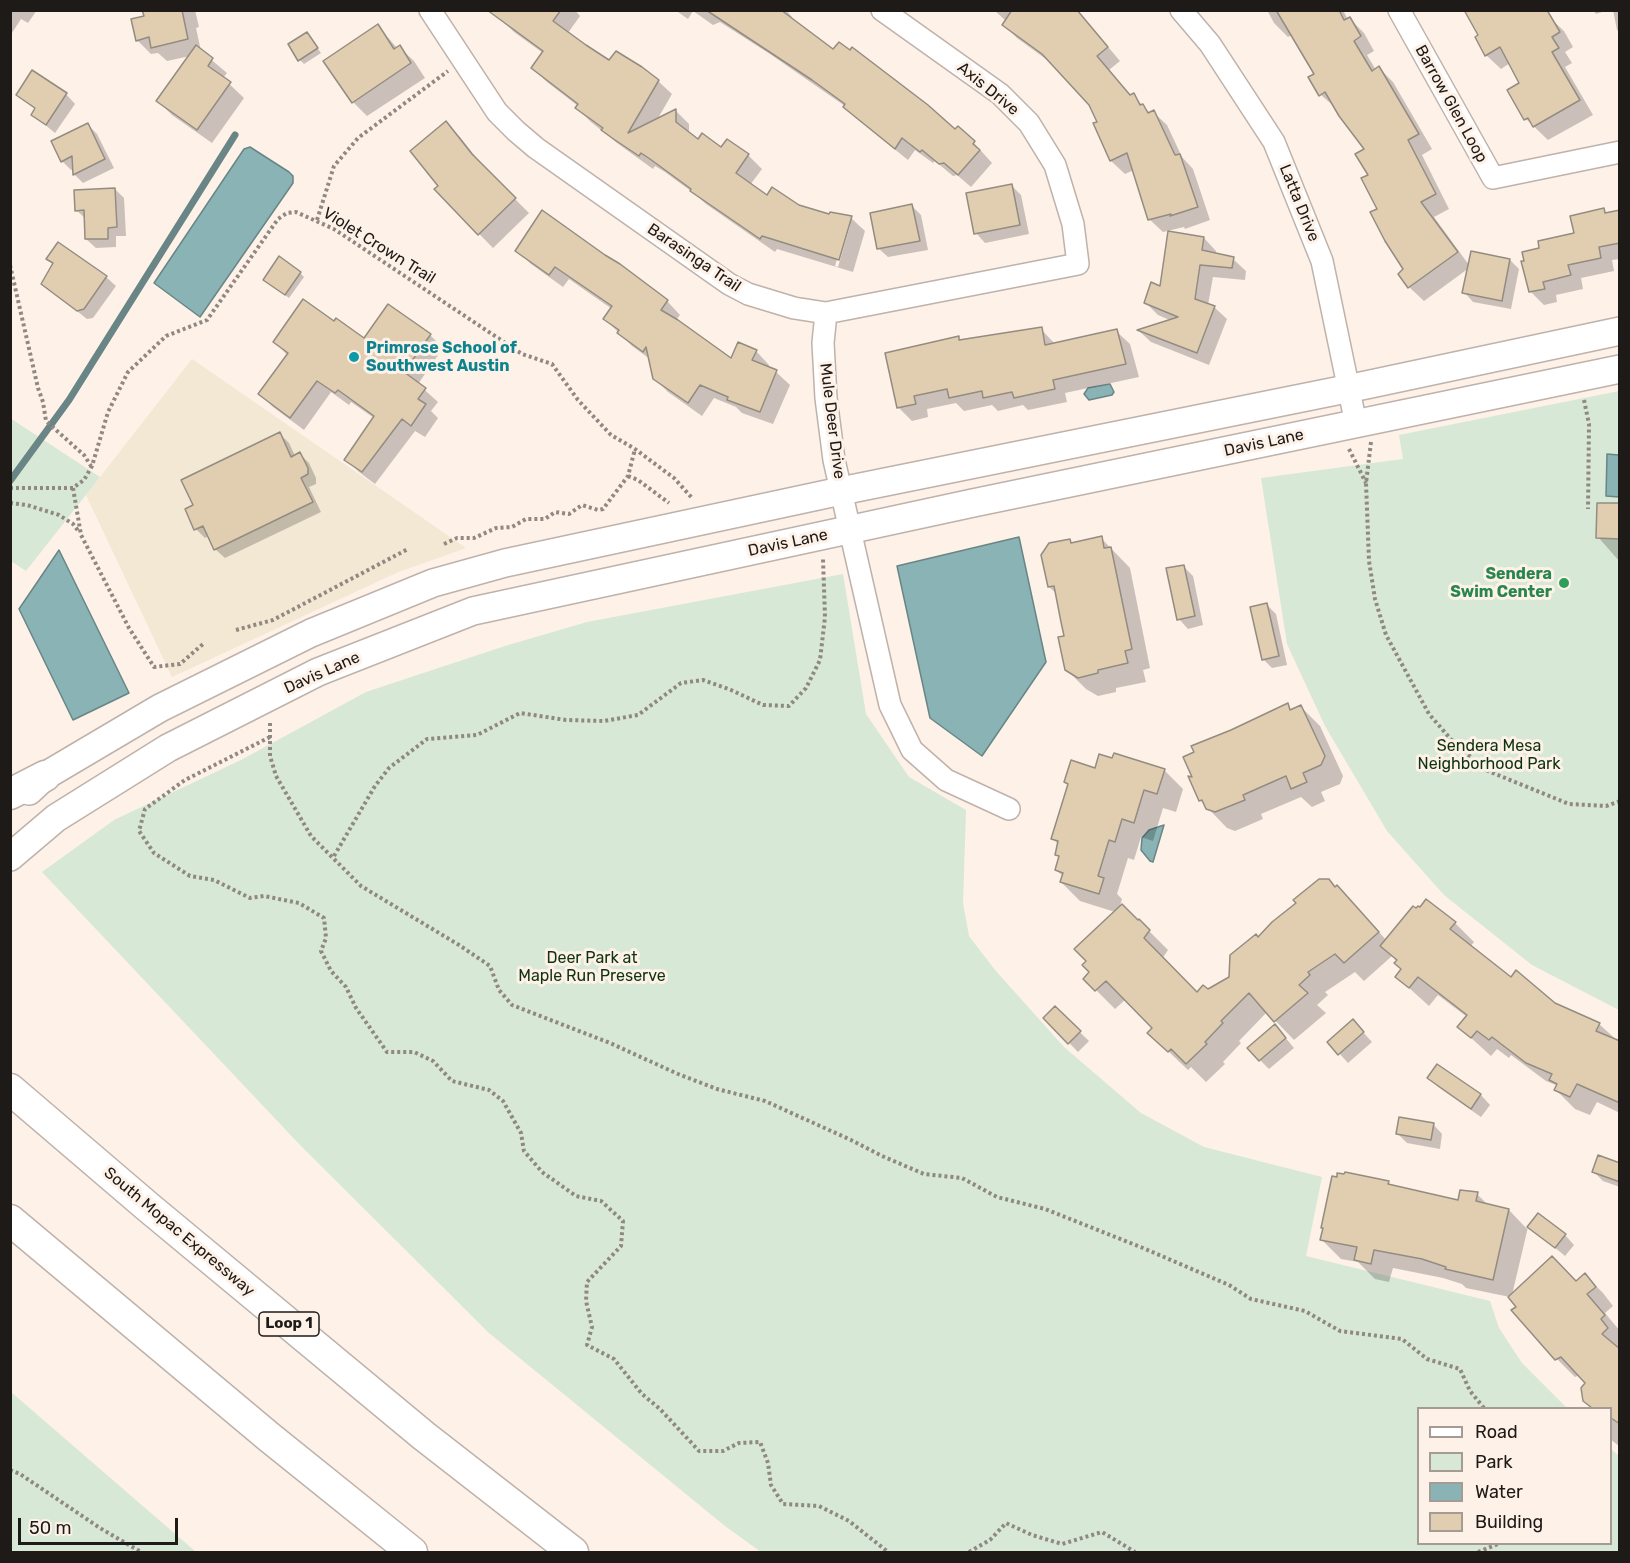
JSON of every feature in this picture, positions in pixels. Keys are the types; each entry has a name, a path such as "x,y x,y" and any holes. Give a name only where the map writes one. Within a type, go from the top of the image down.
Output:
{"highway":[{"path":"10,794 45,776"},
{"name":"South Mopac Expressway","path":"10,1089 414,1428 573,1552"},
{"path":"10,1220 269,1437 412,1552"}],"main road":[{"path":"10,808 45,776 160,708 300,638 434,583 505,563 842,491 1348,389 1620,331"},
{"name":"Davis Lane","path":"10,857 56,818 168,748 318,672 473,611 1620,369"},
{"path":"434,583 446,621"}],"street":[{"name":"Barasinga Trail","path":"430,10 497,112 536,148 729,284 748,294 794,308 826,313 1078,264"},
{"name":"Axis Drive","path":"882,10 1000,94 1029,123 1055,165 1073,224 1078,264"},
{"name":"Latta Drive","path":"1181,10 1210,44 1274,142 1322,261 1356,423"},
{"name":"Barrow Glen Loop","path":"1399,10 1493,178 1620,152"},
{"name":"Mule Deer Drive","path":"826,313 823,343 826,398 834,460 890,705 912,750 946,780 1009,809"}],"path":[{"path":"316,220 334,166 358,138 463,60"},
{"name":"Violet Crown Trail","path":"73,488 84,480 92,466 108,412 128,372 166,336 207,320 278,219 287,213 296,212 334,229 522,354 552,364 578,400 611,435 635,449 674,478 698,503"},
{"path":"10,265 43,402 45,420 84,455 92,466"},
{"path":"1584,400 1589,424 1588,509"},
{"path":"444,544 458,538 468,539 479,536 496,528 512,527 526,519 545,519 555,512 569,514 582,505 598,510 603,509 628,476 635,449"},
{"path":"1370,456 1366,483 1369,561 1375,599 1386,635 1429,714 1455,744 1488,771 1569,804 1606,806 1620,801"},
{"path":"1355,460 1366,483"},
{"path":"628,476 638,480 669,503"},
{"path":"10,488 73,488 81,535"},
{"path":"10,503 27,505 59,515 73,524 81,535 129,628 154,667 180,664 203,644"},
{"path":"236,630 273,620 408,549"},
{"path":"334,857 375,786 389,768 427,739 477,735 520,713 566,720 604,721 638,715 681,683 704,680 763,705 789,706 806,688 820,660 825,617 823,558"},
{"path":"270,720 270,756 276,776 311,836 361,886 490,966 499,990 512,1005 610,1043 717,1089 765,1101 924,1174 962,1178 997,1197 1045,1209 1229,1285 1251,1299 1305,1311 1340,1331 1402,1339 1427,1359 1460,1369 1470,1391 1483,1407"},
{"path":"270,736 184,780 145,809 139,831 154,853 190,876 214,880 250,898 264,896 299,903 324,918 326,938 321,951 331,971 346,987 356,1008 387,1052 414,1052 433,1060 452,1082 489,1090 503,1101 521,1133 524,1151 542,1172 576,1196 601,1201 623,1221 621,1246 588,1282 586,1301 592,1328 587,1345 614,1359 642,1394 660,1409 699,1451 723,1451 739,1443 760,1442 768,1463 771,1485 783,1504 819,1506 849,1521 888,1552"},
{"path":"10,1470 20,1474 100,1528 141,1552"},
{"path":"969,1552 990,1540 1006,1523 1032,1535 1062,1544 1102,1532 1136,1552"},
{"path":"1478,1552 1496,1545"}],"shaded area":[{"path":"192,359 466,548 396,573 172,677 86,495"}],"green space":[{"name":"Sendera Mesa Neighborhood Park","path":"1619,391 1619,1010 1532,965 1444,895 1387,831 1325,726 1287,644 1261,478 1403,459 1399,435"},
{"path":"10,418 100,477 26,571 11,561"},
{"name":"Deer Park at Maple Run Preserve","path":"843,574 866,714 909,777 966,810 963,903 969,936 995,970 1064,1047 1141,1113 1204,1147 1322,1177 1306,1256 1490,1301 1499,1328 1522,1363 1566,1407 1417,1407 1417,1545 1612,1545 1612,1450 1619,1456 1619,1552 761,1552 725,1526 489,1333 301,1146 42,872 114,820 241,760 366,692 505,646 587,622"},
{"path":"11,1392 196,1552 11,1552"}],"water":[{"path":"250,147 289,172 293,176 293,183 200,317 154,283 244,149"},
{"path":"1110,384 1114,392 1112,395 1089,400 1084,394 1088,388"},
{"path":"1607,454 1619,455 1619,497 1606,496"},
{"path":"1019,537 1046,662 982,756 930,718 897,566"},
{"path":"59,550 129,693 73,720 19,609"},
{"path":"1164,825 1153,862 1150,861 1141,850 1142,838 1149,830"}],"building":[{"path":"142,10 182,10 188,39 151,48 149,37 136,41 131,19 144,16"},
{"path":"487,10 561,10 553,21 586,45 609,60 616,51 659,80 628,133 676,109 676,122 698,139 702,133 721,147 727,139 749,154 736,173 767,195 772,187 799,205 829,214 830,212 852,216 839,260 762,236 760,239 690,191 691,189 650,159 641,153 639,156 615,140 601,130 603,128 575,108 578,104 531,68 543,51"},
{"path":"706,10 781,10 833,49 839,42 850,50 852,47 928,105 955,129 958,126 975,141 973,144 980,150 958,175 944,163 939,164 902,138 895,149 843,107 845,104"},
{"path":"1012,10 1077,10 1108,47 1097,56 1130,95 1134,93 1140,105 1143,104 1148,113 1154,110 1175,155 1180,154 1198,207 1148,220 1127,153 1110,161 1093,123 1097,122 1089,105 1042,54 1002,25"},
{"path":"1276,10 1339,10 1344,20 1350,17 1361,36 1354,41 1372,71 1379,66 1419,134 1408,140 1436,194 1421,202 1458,252 1408,288 1398,274 1403,269 1370,212 1377,209 1361,178 1368,175 1355,154 1364,149 1339,116 1325,92 1319,96 1308,77 1314,74"},
{"path":"1464,10 1547,10 1560,32 1552,37 1559,48 1552,52 1580,100 1533,127 1528,118 1524,120 1507,90 1519,83 1500,47 1485,56 1475,37 1478,35"},
{"path":"378,24 394,49 400,45 411,63 352,103 323,61"},
{"path":"307,32 318,48 298,61 288,44"},
{"path":"196,45 213,58 208,66 231,82 197,130 156,101"},
{"path":"32,70 67,93 46,125 31,115 35,108 16,95"},
{"path":"446,121 472,154 516,198 478,235 434,189 438,186 410,151"},
{"path":"88,123 105,159 73,175 72,156 61,162 51,141"},
{"path":"1012,184 1020,225 974,234 966,193"},
{"path":"115,188 117,227 108,228 108,239 85,239 84,210 75,211 74,190"},
{"path":"912,204 920,241 877,249 870,213"},
{"path":"1604,208 1605,213 1620,210 1620,243 1599,247 1601,258 1568,265 1571,275 1543,282 1545,289 1529,292 1521,261 1524,261 1522,252 1539,248 1538,241 1574,233 1570,216"},
{"path":"542,210 668,300 661,310 731,358 738,342 757,350 752,360 777,370 760,412 727,400 728,397 700,385 688,403 653,379 646,347 643,352 617,333 619,330 603,319 612,306 555,267 549,275 515,251"},
{"path":"1168,231 1204,237 1202,250 1234,257 1232,268 1200,265 1195,299 1215,306 1197,353 1137,330 1178,317 1144,303 1151,282 1160,286"},
{"path":"58,242 107,276 84,309 77,311 41,284 53,263 46,259"},
{"path":"1471,251 1510,259 1502,301 1462,293"},
{"path":"279,256 301,272 285,295 263,280"},
{"name":"Primrose School of Southwest Austin","path":"303,299 334,321 336,318 364,338 388,304 431,334 404,372 426,388 418,399 426,404 411,426 402,419 362,472 344,460 374,416 338,390 335,393 317,381 290,418 258,394 288,353 273,342"},
{"path":"1042,327 1045,345 1117,329 1126,364 1053,380 1055,389 1014,398 1012,392 983,398 982,391 949,398 947,389 914,396 916,404 897,408 885,353 959,336 959,340"},
{"path":"280,432 291,457 300,452 308,468 308,474 301,478 313,502 214,550 203,526 194,530 185,509 193,505 181,480"},
{"path":"1597,503 1620,503 1620,539 1596,538"},
{"path":"1102,536 1104,548 1111,547 1132,649 1125,651 1128,663 1098,670 1098,673 1078,678 1065,670 1058,637 1064,636 1054,586 1048,587 1041,555 1049,543 1070,539 1071,543"},
{"path":"1184,565 1195,616 1177,620 1166,568"},
{"path":"1267,603 1279,656 1262,660 1250,607"},
{"path":"1288,703 1290,710 1301,705 1325,756 1321,765 1303,773 1307,782 1291,789 1286,776 1243,795 1245,800 1215,812 1206,809 1202,800 1199,801 1183,757 1194,752 1191,746"},
{"path":"1114,753 1165,769 1157,794 1144,790 1134,823 1122,819 1115,842 1109,840 1098,876 1104,878 1099,894 1060,882 1063,873 1055,870 1059,856 1055,855 1058,841 1051,839 1068,784 1064,782 1071,760 1095,768 1099,754 1112,758"},
{"path":"1319,879 1329,879 1335,887 1337,885 1379,932 1344,963 1335,954 1308,972 1310,975 1299,985 1308,993 1274,1022 1249,993 1221,1021 1223,1023 1205,1042 1207,1044 1186,1064 1171,1049 1168,1052 1147,1033 1152,1028 1106,981 1095,991 1083,979 1089,972 1082,965 1086,961 1074,949 1122,904 1150,930 1144,938 1197,992 1203,985 1208,989 1229,977 1230,955 1256,934 1258,937 1272,922 1296,903 1293,900"},
{"path":"1426,899 1456,922 1450,929 1511,977 1516,970 1555,1003 1600,1023 1596,1031 1620,1041 1620,1103 1577,1084 1570,1097 1554,1090 1557,1084 1549,1080 1552,1074 1526,1063 1492,1037 1489,1040 1477,1031 1471,1038 1457,1027 1467,1015 1418,977 1409,988 1395,977 1401,969 1394,963 1397,960 1380,946 1413,906 1420,907"},
{"path":"1055,1006 1081,1031 1068,1044 1043,1018"},
{"path":"1353,1019 1364,1032 1338,1055 1327,1042"},
{"path":"1275,1024 1286,1038 1259,1061 1247,1048"},
{"path":"1437,1064 1481,1094 1471,1109 1427,1078"},
{"path":"1399,1117 1434,1123 1431,1140 1396,1134"},
{"path":"1598,1155 1620,1163 1620,1182 1592,1172"},
{"path":"1345,1172 1389,1181 1388,1184 1458,1200 1460,1190 1478,1192 1476,1201 1509,1209 1493,1280 1445,1269 1446,1267 1422,1259 1374,1250 1371,1264 1354,1260 1357,1247 1320,1240 1332,1176 1337,1177 1337,1173 1344,1174"},
{"path":"1538,1213 1566,1234 1555,1248 1527,1227"},
{"path":"1552,1256 1576,1281 1585,1273 1596,1287 1587,1294 1605,1315 1601,1319 1608,1328 1602,1334 1620,1349 1620,1424 1612,1419 1612,1407 1591,1407 1583,1401 1581,1388 1585,1383 1561,1357 1555,1360 1511,1310 1516,1307 1508,1297"}],"waterway":[{"path":"10,481 69,400 235,135"}],"place":[{"name":"Primrose School of Southwest Austin","path":"354,357"},
{"name":"Sendera Swim Center","path":"1564,583"}]}
